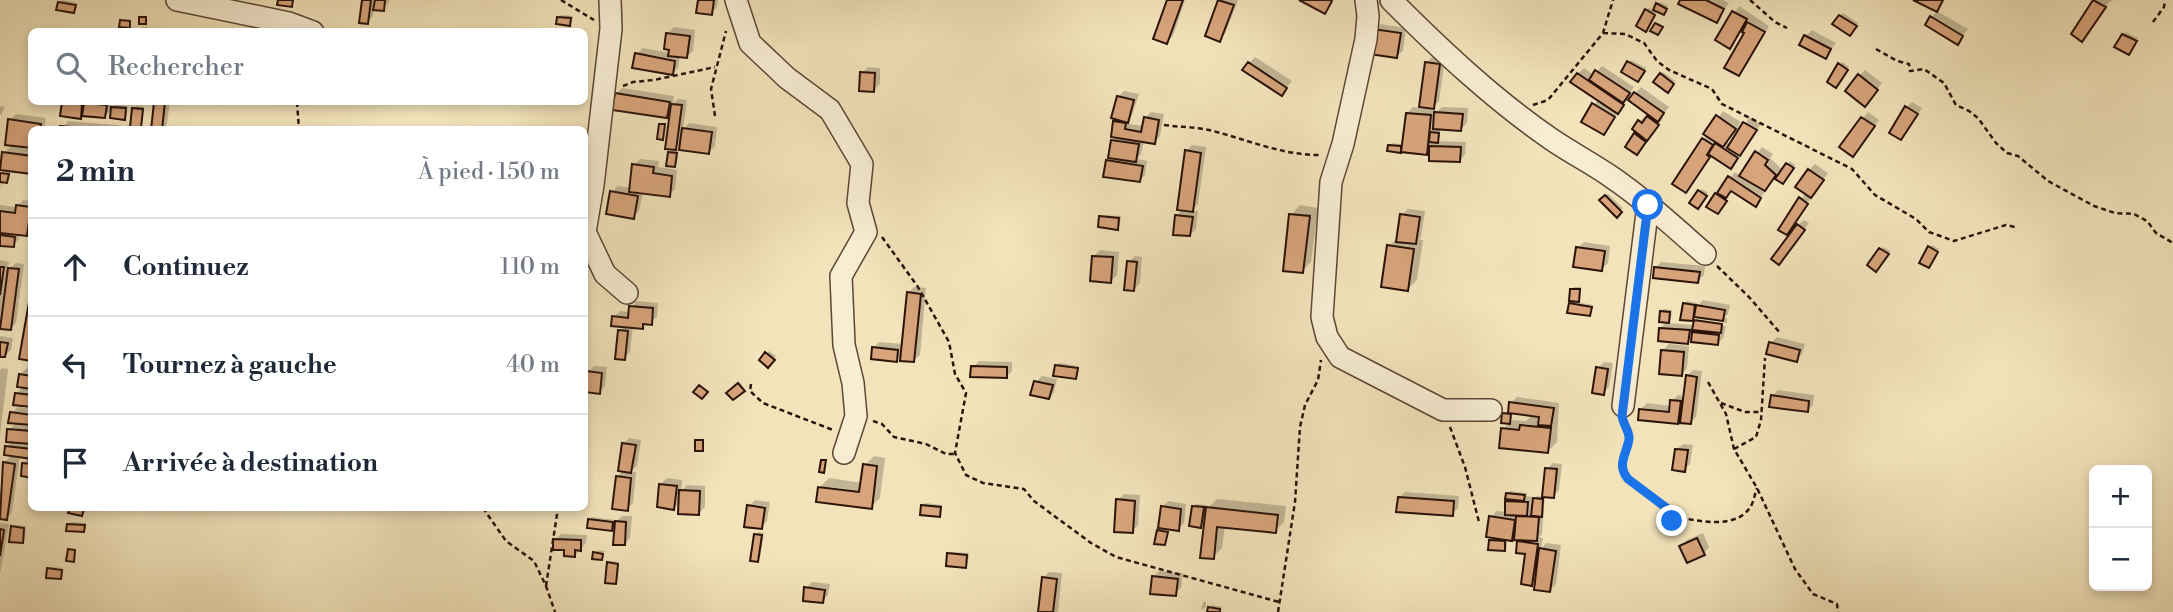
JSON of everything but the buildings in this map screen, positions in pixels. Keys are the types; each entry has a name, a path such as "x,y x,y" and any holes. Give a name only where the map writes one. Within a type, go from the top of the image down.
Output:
{"street":[{"path":"177,0 302,28"},
{"path":"588,186 594,95 611,29 610,0"},
{"path":"736,0 750,43 787,78 830,110 862,164 858,202 866,232 841,276 844,345 853,383 856,415 846,445"},
{"path":"1366,0 1366,39 1343,144 1331,182 1322,317 1326,337 1340,357 1443,410 1491,410"},
{"path":"1391,0 1444,52 1498,99 1551,139 1611,177 1705,254"},
{"path":"1623,406 1648,205"},
{"path":"588,238 605,274 627,293"}],"path":[{"path":"561,0 611,29"},
{"path":"1498,99 1524,108 1548,100 1602,33 1613,0"},
{"path":"1750,0 1775,22 1787,28"},
{"path":"2153,22 2165,0"},
{"path":"715,116 711,89 727,24"},
{"path":"1602,33 1625,34 1644,43 1657,61 1669,70 1712,89 1722,104 1852,169 1875,195 1916,219 1929,232 1954,241 2006,225 2015,227"},
{"path":"1876,49 1897,61 1909,64 1910,71 1924,69 1935,76 1944,83 1956,105 1978,118 1996,143 2007,153 2018,156 2048,181 2094,206 2115,213 2134,214 2147,221 2156,233 2173,243"},
{"path":"594,95 633,82 715,67"},
{"path":"296,105 299,126"},
{"path":"1164,125 1206,129 1275,149 1309,155 1326,155 1343,144"},
{"path":"881,235 918,287 949,342 955,374 966,393 955,453 966,475 983,483 1024,489 1034,501 1091,543 1116,557 1279,602"},
{"path":"1705,254 1749,296 1781,334"},
{"path":"1278,612 1295,502 1300,427 1305,405 1318,380 1326,337"},
{"path":"1734,449 1756,437 1762,412 1765,358"},
{"path":"1708,382 1727,414 1734,449 1795,569 1813,594 1837,604 1838,612"},
{"path":"751,384 750,391 763,403 846,445"},
{"path":"1720,402 1745,412 1762,412"},
{"path":"1623,406 1623,423 1630,436 1622,463 1624,473 1633,484 1663,505 1672,516 1676,532"},
{"path":"1443,410 1465,467 1479,522"},
{"path":"856,415 882,424 894,437 926,444 946,454 955,453"},
{"path":"1672,516 1713,522 1735,520 1751,506 1756,488"},
{"path":"485,511 506,541 534,561 555,612"},
{"path":"546,586 558,511"}],"route":[{"path":"1648,205 1622,416 1630,436 1622,463 1628,479 1668,509 1672,521"}]}
